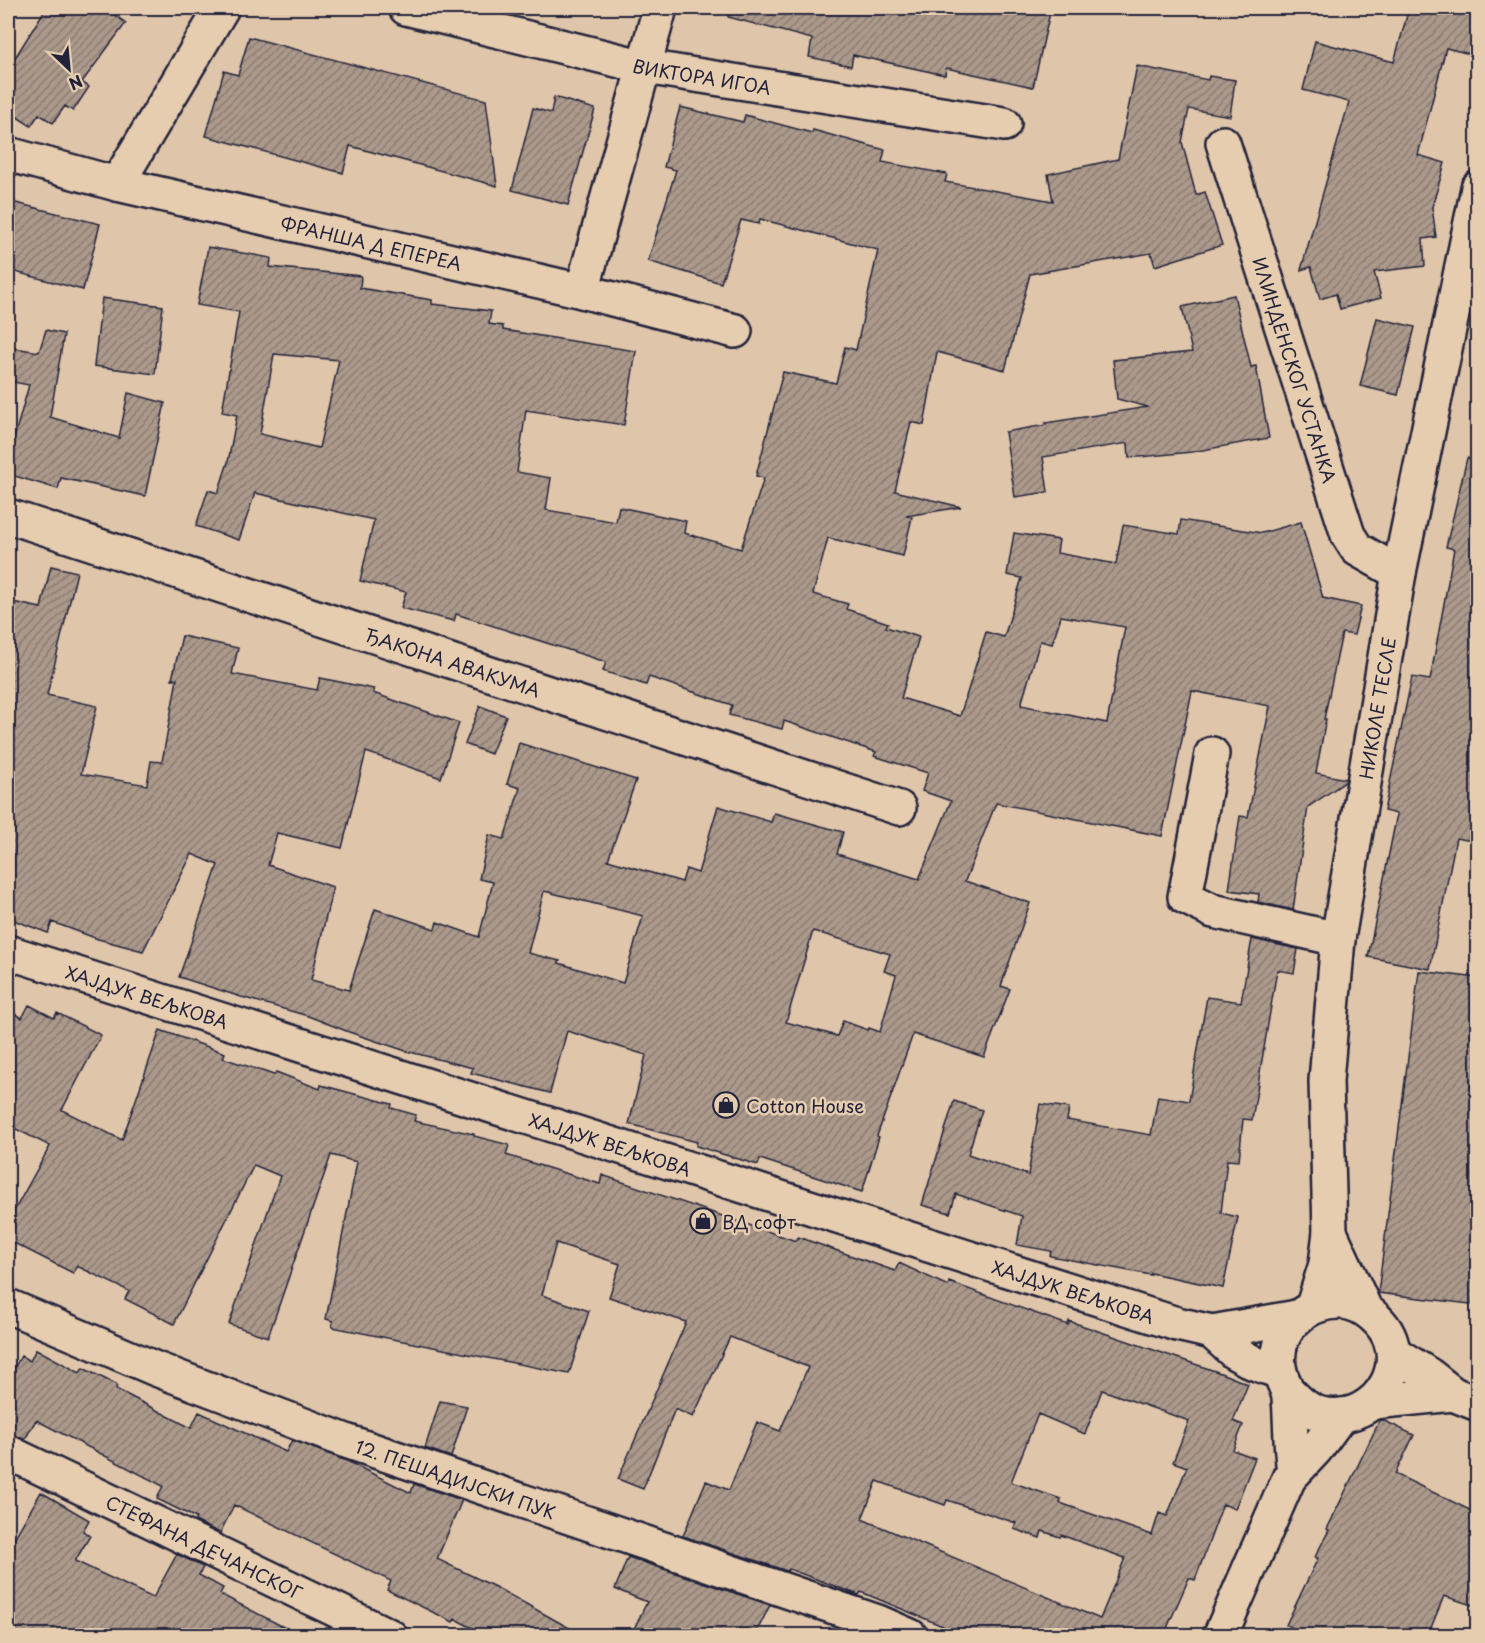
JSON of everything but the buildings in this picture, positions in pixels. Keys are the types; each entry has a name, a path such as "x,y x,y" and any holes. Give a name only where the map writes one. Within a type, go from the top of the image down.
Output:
{"street":[{"path":"117,184 222,8"},
{"name":"ВИКТОРА ИГОА","path":"406,8 645,67 1004,124"},
{"path":"582,291 660,8"},
{"name":"ИЛИНДЕНСКОГ УСТАНКА","path":"1223,143 1348,535 1357,549 1399,573"},
{"name":"ФРАНША Д ЕПЕРЕА","path":"8,154 117,184 582,291 735,331"},
{"name":"НИКОЛЕ ТЕСЛЕ","path":"1305,1312 1326,1264 1330,1232 1326,1081 1338,939 1399,573 1478,188"},
{"name":"ЂАКОНА АВАКУМА","path":"8,516 899,808"},
{"path":"1212,753 1185,897 1213,911 1338,939"},
{"name":"ХАЈДУК ВЕЉКОВА","path":"8,952 1177,1324 1212,1332 1305,1312"},
{"name":"НИКОЛЕ ТЕСЛЕ","path":"1330,1232 1365,1309"},
{"path":"1284,1381 1302,1405 1320,1414 1341,1416 1359,1412 1374,1402 1386,1388 1392,1371 1394,1353 1389,1336 1379,1321 1365,1309 1348,1303 1330,1302 1305,1312 1285,1334 1279,1353 1292,1431 1291,1450 1294,1471"},
{"name":"12. ПЕШАДИЈСКИ ПУК","path":"8,1306 156,1369 336,1438 878,1622 910,1635"},
{"name":"ХАЈДУК ВЕЉКОВА","path":"1212,1332 1234,1352 1284,1381"},
{"path":"1394,1353 1471,1400"},
{"path":"1374,1402 1471,1400"},
{"path":"1220,1635 1289,1478 1316,1449 1341,1416"},
{"name":"СТЕФАНА ДЕЧАНСКОГ","path":"11,1461 390,1635"}],"place":[{"name":"Cotton House","path":"726,1105"},
{"name":"ВД софт","path":"703,1221"}]}
